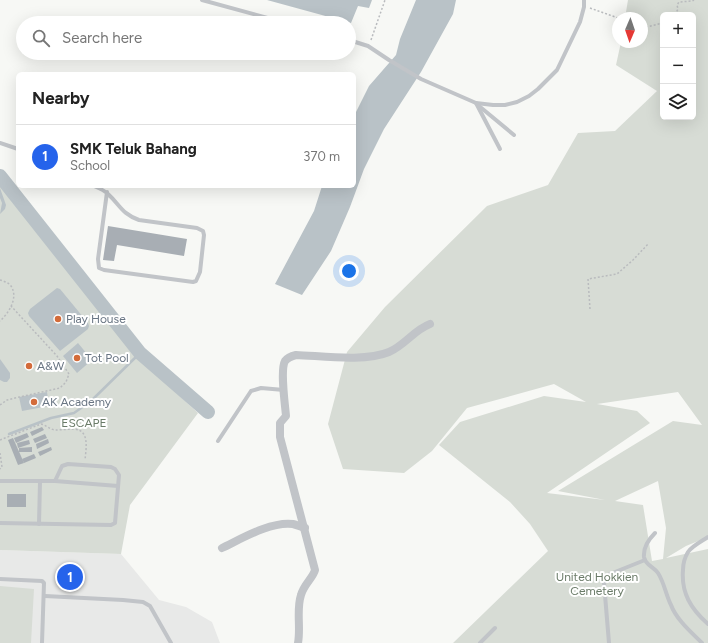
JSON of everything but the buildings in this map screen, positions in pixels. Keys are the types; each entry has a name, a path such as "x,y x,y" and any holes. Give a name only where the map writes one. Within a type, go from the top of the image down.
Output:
{"street":[{"path":"298,643 300,629 299,604 301,594 303,588 315,570 280,437 280,423 286,416 284,364 286,360 292,356 377,356 402,345 421,328 430,324"},
{"path":"222,548 268,527 280,524 293,524 305,528"}],"lane":[{"path":"202,0 260,16"},
{"path":"356,42 368,46 421,78 476,103 493,106 517,102 529,96 538,89 557,70 580,22 584,0"},
{"path":"476,103 514,135"},
{"path":"476,103 500,149"},
{"path":"0,143 16,148"},
{"path":"98,188 107,192 130,217 139,220 197,228 203,231 204,236 200,272 196,281 193,282 104,270 99,268 98,259 107,192"},
{"path":"218,441 248,393 257,389 284,390"},
{"path":"0,523 113,524 115,522 119,476 116,469 111,467 68,464 62,466 55,481"},
{"path":"0,482 55,481 118,486"},
{"path":"40,482 40,524"},
{"path":"655,533 646,544 645,560 647,564 659,575 675,613 702,643"},
{"path":"708,537 688,551 683,565 682,574 682,584 687,599 696,612 708,624"},
{"path":"609,643 604,583 606,576 645,560"},
{"path":"0,579 42,581 45,584 42,643"},
{"path":"45,596 123,600 146,603 150,606 171,643"},
{"path":"480,643 495,628"}],"path":[{"path":"368,46 376,29 385,0"},
{"path":"676,12 678,9 677,5 679,2 694,0"},
{"path":"584,6 612,16"},
{"path":"648,26 660,23"},
{"path":"590,309 588,279 617,274 649,243"},
{"path":"0,280 11,286 14,296 8,314 0,321"},
{"path":"0,405 7,400 60,388 66,382 69,374 57,356 11,306"},
{"path":"0,440 41,424 50,429 56,430 76,429 82,432 86,437 85,465"},
{"path":"0,453 2,468 0,469"}],"shaded area":[{"path":"267,0 372,0 369,8 358,6 354,16 325,16"},
{"path":"416,0 456,0 453,14 421,72 384,129 364,169 331,251 302,295 275,284 314,211 321,188 356,188 356,112 369,86 396,55 400,39"},
{"path":"0,188 6,205 5,209 0,214 2,203 0,198"},
{"name":"Play House","path":"57,288 60,289 89,326 88,329 60,351 28,313 30,309"},
{"name":"Tot Pool","path":"78,343 92,360 77,373 63,356"},
{"path":"0,359 10,373 10,378 7,382 0,380"},
{"name":"AK Academy","path":"47,392 49,406 22,411 19,397"},
{"path":"0,550 121,554 159,600 186,607 212,622 220,643 0,643"}],"green space":[{"name":"United Hokkien Cemetery","path":"628,0 708,0 708,537 686,546 666,558 708,549 708,643 453,643 548,551 530,524 510,502 439,445 460,422 544,396 586,402 554,384 467,408 432,451 404,473 343,469 328,424 347,352 385,307 487,206 548,185 578,133 615,131 657,91 616,65 620,48 648,48 648,12 626,12","holes":["678,392 702,425 673,421 558,491 605,500 547,493 650,423 637,411 597,404","658,481 666,528 663,559 652,561 643,505 615,501"]},
{"name":"ESCAPE","path":"0,183 131,351 198,413 130,505 121,554 0,550"},
{"path":"0,586 34,589 31,643 0,643"}],"waterway":[{"path":"0,176 140,353 208,412"},
{"path":"9,434 51,418 74,413 91,401 140,353"}],"place":[{"name":"Play House","path":"58,319"},
{"name":"Tot Pool","path":"77,358"},
{"name":"A&W","path":"29,366"},
{"name":"AK Academy","path":"34,402"},
{"name":"SMK Teluk Bahang","path":"70,577"}]}
